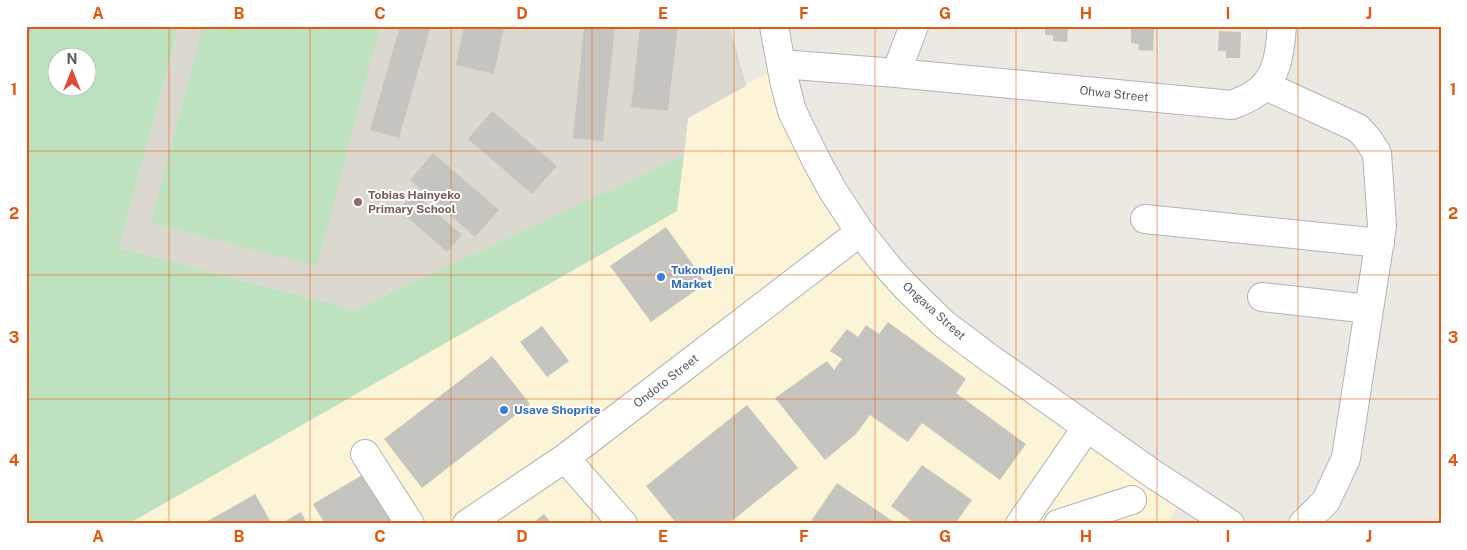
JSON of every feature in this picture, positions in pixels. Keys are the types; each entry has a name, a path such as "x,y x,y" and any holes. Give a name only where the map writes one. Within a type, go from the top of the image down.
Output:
{"street":[{"name":"Ongava Street","path":"774,26 792,111 817,162 833,192 860,232 905,286 944,324 1153,474 1230,524"},
{"path":"896,73 914,26"},
{"path":"1282,26 1274,72 1266,86 1358,128 1367,138 1377,153 1382,226 1346,458 1326,501 1302,524"},
{"name":"Ohwa Street","path":"781,64 1232,104 1253,96 1266,86"},
{"path":"1145,219 1380,243"},
{"name":"Ondoto Street","path":"467,524 565,458 860,232"},
{"path":"1262,297 1369,309"},
{"path":"1020,524 1087,427"},
{"path":"364,454 410,524"},
{"path":"565,458 623,524"},
{"path":"1113,524 1153,474"},
{"path":"1058,524 1132,500"}],"shaded area":[{"name":"Tobias Hainyeko Primary School","path":"179,26 730,26 746,86 688,118 684,155 354,310 119,248"},
{"path":"781,64 792,111 905,286 1184,494 1167,524 128,524 677,211 688,118"}],"green space":[{"path":"30,26 179,26 119,248 354,310 684,155 677,211 128,524 26,524 26,34"},
{"path":"203,26 380,26 317,266 151,223"}],"building":[{"path":"400,26 431,26 399,138 370,130"},
{"path":"464,26 504,26 494,74 456,65"},
{"path":"584,26 615,26 603,141 573,138"},
{"path":"640,26 678,26 668,111 631,107"},
{"path":"1045,26 1068,26 1067,42 1053,41 1053,35 1045,35"},
{"path":"1131,26 1154,26 1153,51 1138,50 1139,44 1131,43"},
{"path":"1219,31 1241,32 1240,58 1226,58 1226,51 1218,51"},
{"path":"492,111 557,166 532,194 468,139"},
{"path":"433,153 499,210 475,237 410,180"},
{"path":"413,193 462,235 447,252 399,210"},
{"path":"666,227 706,283 651,322 610,266"},
{"path":"888,322 966,379 956,393 1026,444 1000,480 922,423 908,442 870,415 856,434 825,460 775,398 827,361 834,370 842,359 830,351 847,329 858,337 866,325 879,334"},
{"path":"542,326 569,361 547,377 520,342"},
{"path":"492,356 530,404 422,488 384,439"},
{"path":"747,405 798,468 728,524 677,524 646,486"},
{"path":"922,465 972,500 955,524 915,524 891,506"},
{"path":"369,471 400,524 325,524 313,504"},
{"path":"837,483 897,524 809,524"},
{"path":"255,494 272,524 202,524 231,508"},
{"path":"301,512 307,524 280,524"},
{"path":"544,514 552,524 531,524"}],"waterway":[{"path":"26,34 30,26"}],"place":[{"name":"Tobias Hainyeko Primary School","path":"358,202"},
{"name":"Tukondjeni Market","path":"661,277"},
{"name":"Usave Shoprite","path":"504,410"}]}
